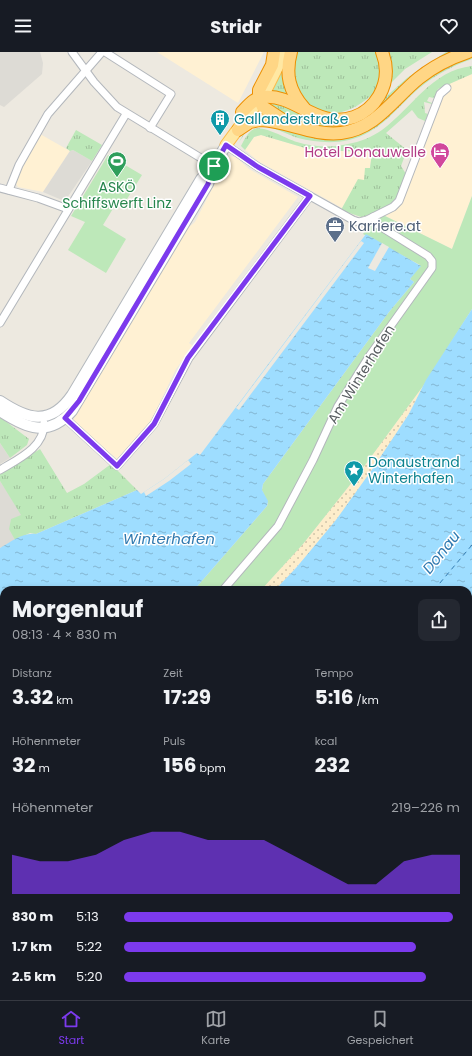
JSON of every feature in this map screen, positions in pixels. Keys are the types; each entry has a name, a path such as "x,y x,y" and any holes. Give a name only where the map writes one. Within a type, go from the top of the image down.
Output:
{"highway":[{"path":"274,52 272,66 260,90 260,99 267,109 293,126"},
{"path":"291,52 288,67 289,82 293,94 304,109"},
{"path":"242,112 260,99 275,98 318,116 336,120 355,117 368,109 378,98 384,85 386,72 382,52"},
{"path":"238,130 257,120 323,133 342,133 359,128 380,116 408,87 432,68 468,52"}],"main road":[{"path":"0,411 26,426 44,428 65,418 79,401 208,184 214,166 274,52"},
{"path":"226,145 260,99 285,52"},
{"path":"0,401 23,415 43,417 61,408 72,396 201,180 214,166"}],"street":[{"path":"72,52 86,72 108,98 126,114 214,166"},
{"path":"9,190 19,165 48,114 103,52 171,94 150,128"},
{"path":"226,145 258,167 353,220 363,221 393,207 399,200 440,94 447,88"},
{"path":"0,323 126,114"},
{"path":"0,188 68,209"},
{"path":"65,418 117,466 154,424 188,358 310,196"},
{"name":"Am Winterhafen","path":"226,586 278,526 313,460 338,406 370,355 432,268 432,262 428,256 378,225 373,217"},
{"path":"0,470 38,443 42,437 44,428 43,417"}],"shaded area":[{"path":"0,52 40,52 43,63 42,74 4,107 0,105"},
{"path":"157,52 264,52 238,103"},
{"path":"472,74 472,196 452,249 383,215 391,211 443,95 447,92 444,86"},
{"path":"40,134 70,151 43,192 18,187 15,182"},
{"path":"261,135 312,150 372,152 370,168 364,180 358,180 342,208 258,161 245,150 254,137"},
{"path":"73,150 92,161 67,198 62,200 43,192 70,151"},
{"path":"229,156 236,157 249,169 298,197 189,343 193,346 176,369 151,421 140,436 117,459 72,422 188,228 195,222"},
{"path":"0,443 10,458 0,464"},
{"path":"0,481 22,515 11,520 10,529 15,540 0,548"}],"green space":[{"path":"293,52 379,52 383,68 382,79 370,96 351,109 330,114 321,113 300,100 290,64"},
{"path":"388,52 432,52 405,69 388,86"},
{"path":"446,52 456,52 364,122 334,129 297,122 268,107 266,100 274,101 302,114 364,116 407,78"},
{"path":"472,55 472,59 450,68 430,80 417,90 386,120 360,137 343,141 317,141 298,138 271,127 259,125 251,127 238,144 246,129 254,124 278,127 309,137 328,139 348,136 426,77"},
{"path":"286,61 291,97 270,92"},
{"path":"472,66 472,74 438,89 434,98 429,97 427,101 432,104 424,102 425,113 428,114 425,121 418,118 412,110 386,133 407,150 401,166 406,174 397,197 390,204 375,213 361,217 341,210 358,179 364,180 365,168 370,168 372,152 312,150 261,135 254,137 245,150 241,146 246,136 254,129 258,128 303,144 316,146 336,146 361,141 382,130 434,82 458,69"},
{"path":"76,130 102,145 92,161 73,150 70,151 66,148"},
{"path":"108,155 142,175 127,199 117,202 103,225 126,239 106,273 68,250 85,222 71,216"},
{"path":"472,196 472,309 426,382 357,476 303,544 265,586 197,586 267,506 268,504 262,490 263,484 389,312 414,282 410,279 420,265 363,234 370,225 383,215 452,249"},
{"path":"0,417 29,439 27,445 10,458 0,443"},
{"path":"40,449 67,493 84,484 111,464 137,490 36,534 30,533 15,540 9,529 11,519 21,515 0,481 0,474"}],"sand":[{"name":"Donaustrand Winterhafen","path":"426,382 394,438 358,491 338,517 297,567 279,586 265,586 303,544 357,476"}],"water":[{"name":"Winterhafen","path":"366,234 421,266 410,279 414,282 389,312 263,484 262,490 268,501 267,506 197,586 0,586 0,548 26,534 36,534 137,490 141,494 164,479 197,453 200,455"},
{"name":"Donau","path":"472,309 472,586 279,586 336,520 409,414 426,380"}],"pier":[{"path":"361,241 364,243 239,410 236,408"},
{"path":"382,243 389,247 375,271 368,268"},
{"path":"188,460 191,464 146,496 144,492 164,479"}],"ferry route":[{"path":"437,586 472,545"}],"place":[{"name":"Gallanderstraße","path":"220,136"},
{"name":"Hotel Donauwelle","path":"440,169"},
{"name":"ASKÖ Schiffswerft Linz","path":"117,178"},
{"name":"Karriere.at","path":"335,243"},
{"name":"Donaustrand Winterhafen","path":"354,487"}],"route":[{"path":"226,145 242,154 253,164 310,196 188,358 180,370 154,424 117,466 103,451 69,424 65,418 79,401 208,184 214,166 226,145"}]}
